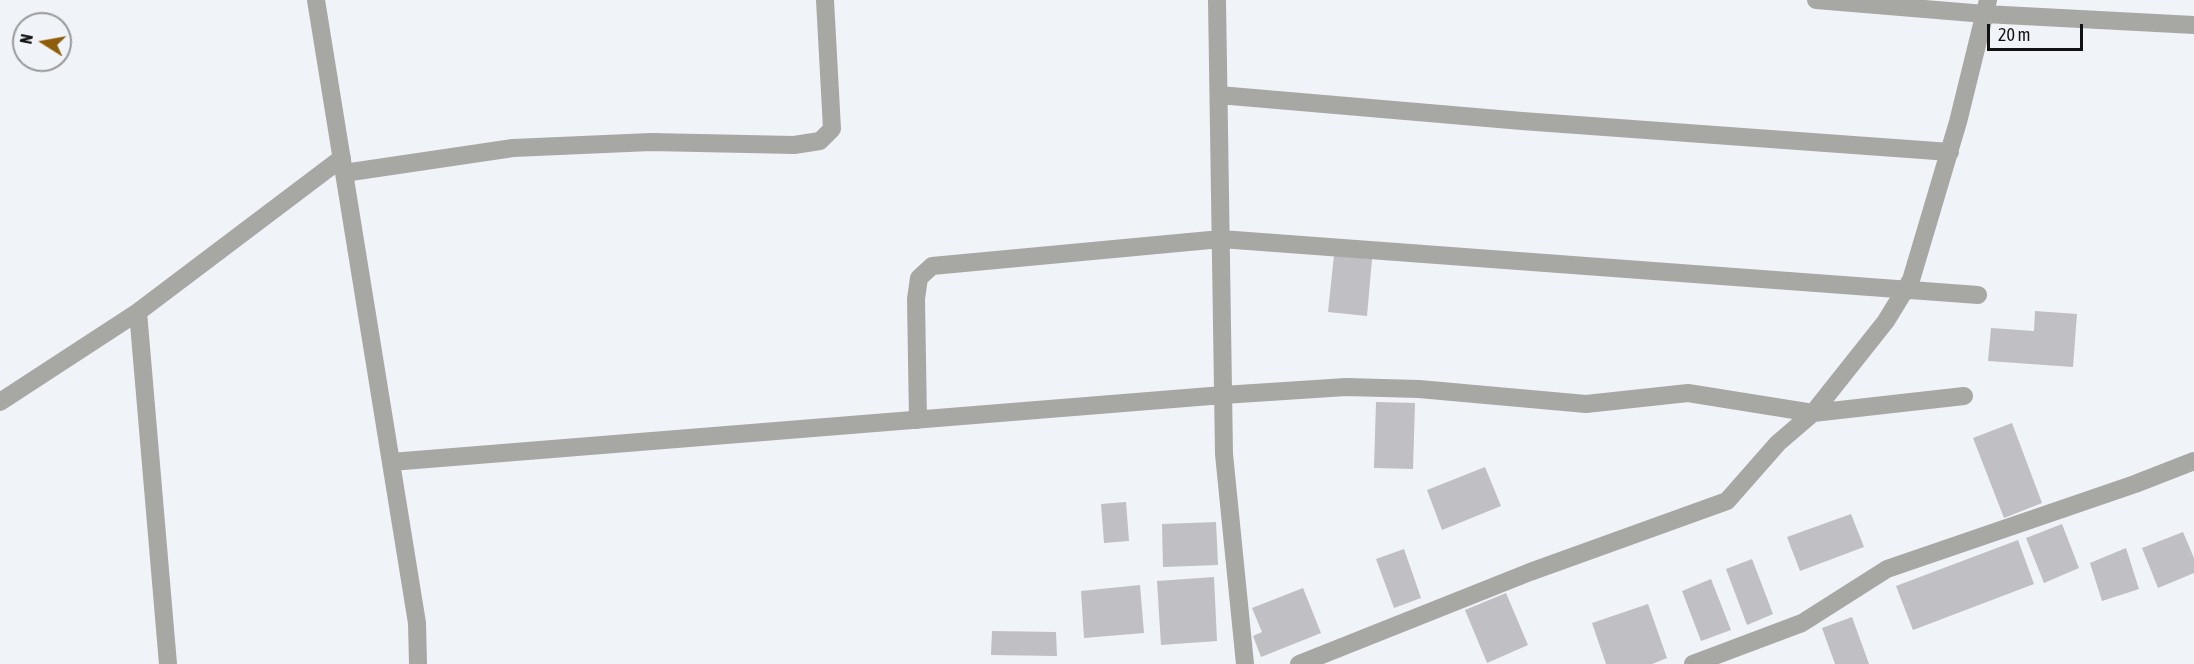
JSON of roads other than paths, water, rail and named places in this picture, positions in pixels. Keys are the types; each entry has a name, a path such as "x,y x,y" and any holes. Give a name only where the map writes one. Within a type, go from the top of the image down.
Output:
{"street":[{"path":"316,0 417,623 418,664"},
{"path":"0,402 138,312 343,165 513,148 651,142 794,145 820,141 832,129 825,0"},
{"path":"1217,0 1224,454 1245,664"},
{"path":"1816,0 1987,7 2194,25"},
{"path":"1299,664 1530,572 1727,501 1778,443 1813,413 1886,321 1911,280 1950,152 1987,7"},
{"path":"1219,95 1522,121 1950,152"},
{"path":"918,420 916,299 919,278 932,266 1221,238 1978,295"},
{"path":"138,312 168,664"},
{"path":"391,462 1346,387 1419,389 1586,404 1689,393 1813,413 1964,396"},
{"path":"1693,664 1802,623 1887,569 2135,484 2194,461"}]}
